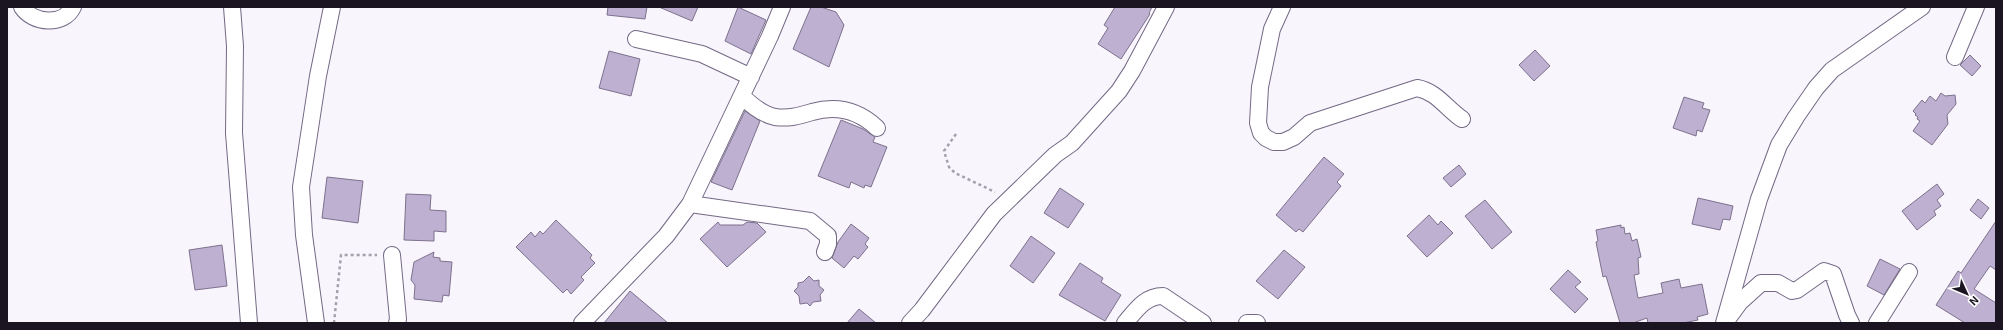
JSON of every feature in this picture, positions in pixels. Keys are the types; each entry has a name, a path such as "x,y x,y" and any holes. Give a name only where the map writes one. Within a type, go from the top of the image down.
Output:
{"street":[{"path":"22,7 35,18 47,21 62,19 71,12 73,7"},
{"path":"232,7 235,46 234,133 247,322"},
{"path":"316,323 304,235 301,187 318,76 332,7"},
{"path":"910,323 922,310 994,214 1055,155 1072,143 1120,91 1166,7"},
{"path":"1282,7 1272,29 1260,87 1258,123 1261,133 1266,138 1274,142 1283,142 1294,137 1310,123 1417,88 1426,89 1439,99 1450,111 1462,119"},
{"path":"1724,323 1759,198 1779,145 1796,117 1816,88 1832,70 1922,7"},
{"path":"1955,57 1976,7"},
{"path":"582,323 666,236 690,204 742,96 780,8"},
{"path":"636,39 702,54 750,77"},
{"path":"742,96 756,109 774,117 794,118 832,108 851,111 868,119 877,128"},
{"path":"690,204 810,221 823,230 828,236 828,244 825,252"},
{"path":"392,255 398,319 397,323"},
{"path":"1724,323 1740,302 1761,283 1778,283 1792,291 1797,290 1824,271 1833,274 1846,315 1851,323"},
{"path":"1876,323 1909,272"},
{"path":"1125,323 1145,300 1156,296 1163,296 1203,323"},
{"path":"1247,323 1258,323"}],"path":[{"path":"956,134 944,151 949,167 955,173 1010,200"},
{"path":"334,323 341,255 392,255"}],"building":[{"path":"608,7 647,7 645,19 607,15"},
{"path":"659,7 698,7 692,21"},
{"path":"738,7 766,20 751,54 725,41"},
{"path":"811,7 821,7 836,12 844,25 829,67 793,49"},
{"path":"1115,7 1152,7 1149,13 1150,14 1121,59 1098,44 1108,28 1104,25"},
{"path":"1535,50 1550,66 1534,81 1519,65"},
{"path":"609,51 640,59 631,96 599,88"},
{"path":"1970,55 1981,66 1972,76 1960,65"},
{"path":"1941,93 1945,96 1955,95 1956,104 1947,115 1948,124 1932,145 1913,131 1920,121 1917,119 1918,117 1913,111 1922,100 1925,103 1930,96 1936,101"},
{"path":"1684,97 1704,103 1702,108 1710,110 1702,132 1697,130 1696,136 1673,128"},
{"path":"745,111 760,121 732,190 711,182"},
{"path":"841,120 863,129 875,137 873,142 887,147 871,187 865,185 864,188 851,182 849,188 818,176"},
{"path":"1324,157 1344,174 1337,182 1341,186 1303,232 1299,229 1296,232 1276,215"},
{"path":"1459,165 1466,174 1451,187 1443,178"},
{"path":"327,177 363,181 358,223 322,218"},
{"path":"1937,184 1944,194 1937,200 1941,206 1934,211 1936,215 1917,230 1902,211"},
{"path":"1060,188 1084,204 1068,228 1044,213"},
{"path":"406,194 431,195 430,210 446,211 446,232 434,231 434,241 404,240"},
{"path":"1698,198 1733,206 1730,220 1723,219 1720,230 1692,224"},
{"path":"1978,199 1989,208 1981,219 1970,210"},
{"path":"1485,200 1512,232 1492,249 1465,216"},
{"path":"1429,215 1438,225 1441,221 1453,233 1427,257 1407,236"},
{"path":"556,220 592,255 590,258 595,263 581,277 584,280 571,294 567,289 563,293 516,247 531,232 535,237 540,231 543,234"},
{"path":"1996,221 1996,270 1990,266 1974,289 1996,303 1996,323 1965,323 1936,305 1958,271 1961,273"},
{"path":"718,222 720,225 743,225 747,222 757,223 766,232 727,267 700,239"},
{"path":"851,224 869,238 865,244 868,247 858,259 854,256 844,268 832,258 838,242"},
{"path":"1621,225 1621,228 1624,227 1625,234 1630,233 1632,241 1637,239 1641,257 1638,258 1639,274 1634,275 1638,298 1663,293 1661,283 1679,279 1681,288 1702,284 1708,314 1697,317 1698,320 1683,323 1648,323 1647,318 1633,323 1620,323 1606,276 1603,277 1596,242 1598,241 1596,230"},
{"path":"1031,236 1055,253 1033,283 1010,266"},
{"path":"222,245 227,286 195,290 189,250"},
{"path":"1284,250 1305,267 1278,299 1256,281"},
{"path":"434,252 433,257 440,258 440,261 452,262 449,296 443,295 442,302 414,299 415,285 411,280 414,262"},
{"path":"1880,259 1900,269 1884,295 1867,286"},
{"path":"1080,263 1103,278 1101,282 1121,295 1105,321 1059,295"},
{"path":"1568,270 1581,282 1575,287 1588,299 1575,313 1550,289"},
{"path":"809,276 814,281 819,280 819,286 824,290 820,295 821,301 813,302 810,306 807,303 800,304 799,296 794,291 798,287 798,283 803,282"},
{"path":"630,291 668,323 604,323"},
{"path":"859,309 876,323 847,323"}]}
